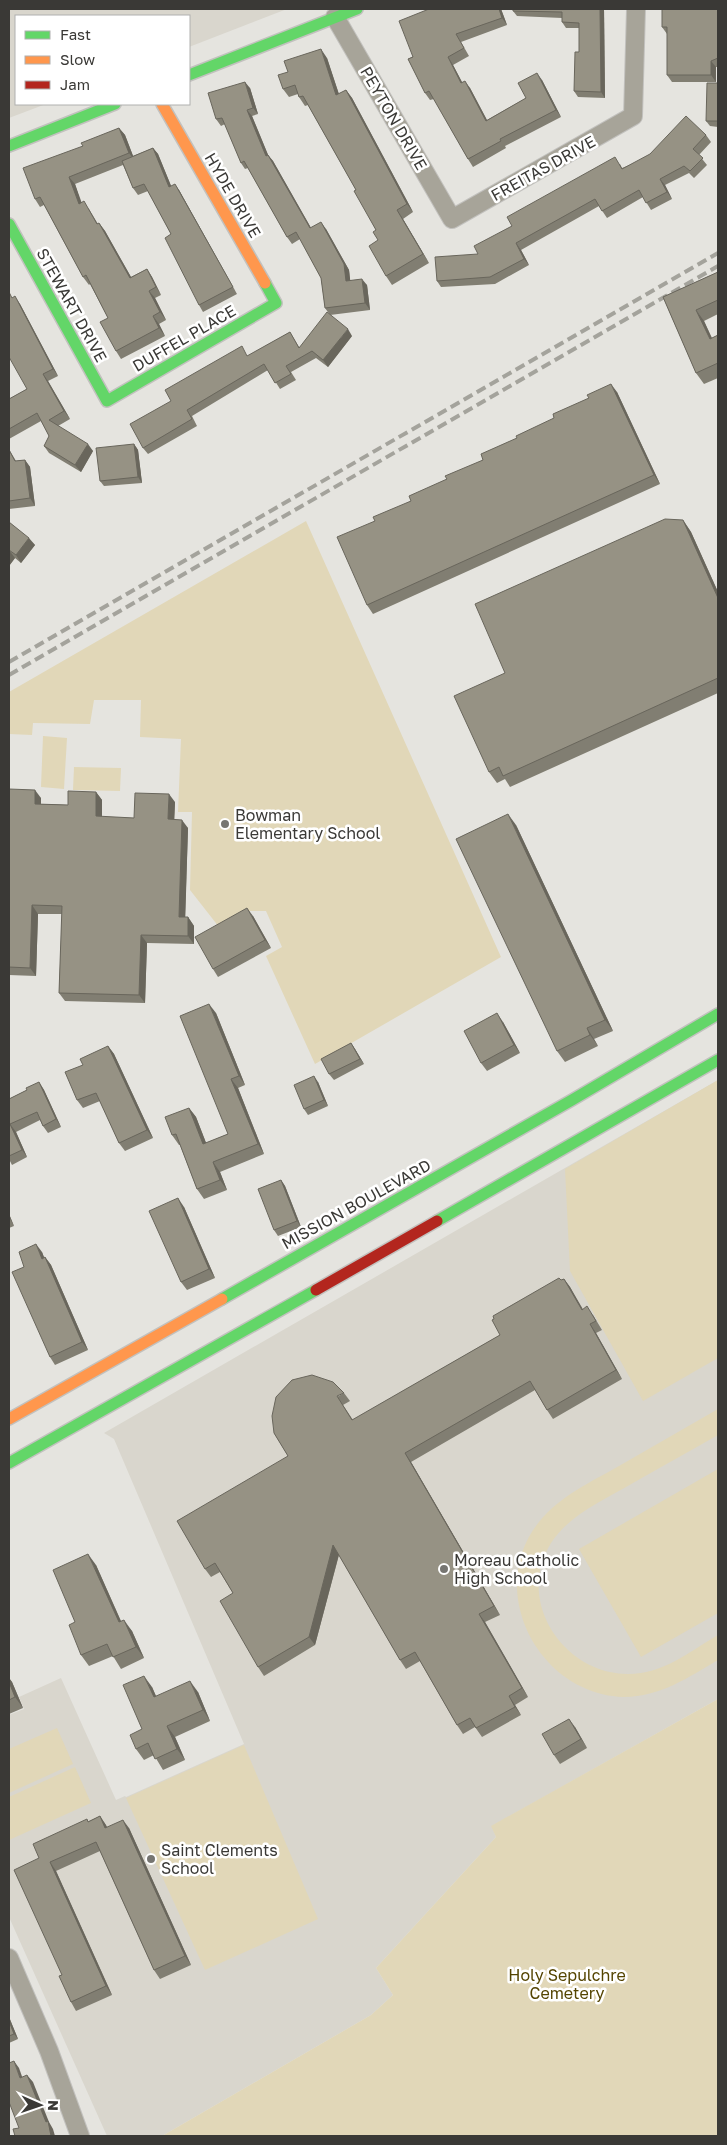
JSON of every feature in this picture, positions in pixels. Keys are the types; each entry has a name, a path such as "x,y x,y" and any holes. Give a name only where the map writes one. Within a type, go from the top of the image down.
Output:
{"main road":[{"path":"190,75 357,9"},
{"path":"9,146 112,105"},
{"name":"HYDE DRIVE","path":"163,105 276,303"},
{"name":"STEWART DRIVE","path":"9,224 108,401"},
{"name":"DUFFEL PLACE","path":"108,401 276,303"},
{"name":"MISSION BOULEVARD","path":"9,1418 93,1377 718,1014"},
{"path":"652,1065 655,1052"},
{"path":"9,1463 107,1403 591,1134 718,1060"},
{"path":"591,1134 624,1099"}],"street":[{"name":"FREITAS DRIVE","path":"452,219 634,116 636,9"},
{"name":"PEYTON DRIVE","path":"336,17 452,219"},
{"path":"9,1958 49,2051 80,2136"}],"shaded area":[{"path":"9,9 287,9 190,47 190,15 15,15 15,105 43,105 9,118"},
{"name":"Moreau Catholic High School","path":"718,1080 718,1699 492,1826 496,1837 376,1968 393,1995 371,2015 162,2136 107,2136 9,1917 9,1715 24,1709 19,1697 61,1678 116,1800 244,1744 114,1439 104,1433"}],"green space":[{"name":"Bowman Elementary School","path":"306,521 501,957 315,1064 266,956 282,947 266,911 245,911 219,927 190,890 192,812 178,812 181,739 140,737 141,700 94,700 90,724 33,723 32,735 9,734 9,692"},
{"path":"43,736 67,738 64,789 41,787"},
{"path":"74,767 121,768 120,791 73,790"},
{"path":"718,1080 718,1358 643,1401 570,1271 565,1169"},
{"path":"718,1409 718,1435 588,1508 559,1533 551,1543 541,1567 539,1591 544,1614 555,1635 571,1653 592,1666 615,1673 651,1671 681,1658 718,1635 718,1660 674,1685 650,1694 624,1697 594,1692 567,1678 545,1659 529,1634 519,1607 517,1578 523,1549 539,1522 566,1497"},
{"path":"718,1469 718,1613 641,1657 579,1549"},
{"name":"Holy Sepulchre Cemetery","path":"718,1699 718,2136 162,2136 371,2015 393,1995 376,1968 496,1837 491,1826"},
{"path":"57,1728 73,1764 9,1793 9,1749"},
{"path":"244,1745 318,1919 205,1970 126,1798"},
{"path":"75,1767 91,1803 9,1840 9,1797"}],"building":[{"path":"429,9 499,9 502,18 456,34 464,48 448,57 461,83 465,81 486,121 526,98 518,83 537,73 556,110 500,139 501,141 468,159 429,91 425,93 408,59 413,57 399,21"},
{"path":"513,9 600,9 601,92 574,91 575,52 579,52 579,23 562,22 562,12 513,11"},
{"path":"662,9 718,9 718,58 711,61 711,75 667,75 667,27 662,27"},
{"path":"321,49 336,95 346,90 407,204 397,210 423,254 386,276 369,246 378,240 373,232 376,230 354,191 356,190 303,96 299,97 295,85 283,89 278,75 288,72 284,61"},
{"path":"245,82 253,108 247,110 266,156 268,155 310,228 321,222 344,264 346,281 362,279 365,303 325,308 321,278 296,232 287,237 244,161 241,163 222,118 216,119 208,93"},
{"path":"707,83 718,83 718,121 706,121"},
{"path":"686,116 706,135 693,149 703,158 690,171 684,166 660,179 667,192 646,203 639,190 602,211 595,199 516,243 524,259 490,277 437,281 435,257 478,254 474,246 512,226 507,217 615,157 622,169 650,154"},
{"path":"119,128 129,153 69,177 79,204 84,201 97,224 99,223 130,278 147,269 156,287 149,291 160,312 153,316 159,328 116,351 100,322 108,318 86,275 83,277 40,197 35,199 23,168 83,146 81,143"},
{"path":"153,148 169,187 175,184 233,287 199,305 165,238 171,234 144,184 133,188 122,161"},
{"path":"718,272 718,300 696,310 710,339 718,335 718,363 696,373 663,297"},
{"path":"9,292 12,298 15,296 53,369 43,374 64,411 49,420 88,444 75,465 44,446 49,436 37,413 9,429 9,399 27,389 9,357"},
{"path":"327,312 348,329 323,360 312,351 286,366 291,374 275,383 264,364 187,410 192,419 143,448 130,424 171,401 165,390 242,346 247,356 290,332 299,348"},
{"path":"611,384 654,475 367,605 337,537 375,521 373,517 411,501 409,496 447,479 445,476 483,460 481,454 517,438 516,436 554,418 553,414 589,398 587,395"},
{"path":"134,444 138,477 100,481 96,448"},
{"path":"9,450 15,461 25,460 30,498 9,501"},
{"path":"665,519 683,520 718,598 718,678 503,776 499,767 489,772 454,696 505,673 475,604"},
{"path":"9,522 29,538 16,555 9,550"},
{"path":"9,789 35,790 35,804 68,805 68,791 96,792 96,816 134,818 135,793 169,794 168,819 182,820 179,917 188,917 188,936 141,935 139,995 59,993 62,906 32,905 30,968 9,967"},
{"path":"508,814 605,1020 587,1028 590,1035 557,1051 456,839"},
{"path":"247,908 265,940 213,969 195,937"},
{"path":"209,1004 239,1076 231,1079 258,1144 213,1162 220,1180 197,1189 176,1134 172,1135 165,1117 189,1108 203,1144 228,1134 180,1016"},
{"path":"497,1013 514,1045 481,1063 464,1031"},
{"path":"351,1043 360,1059 329,1074 321,1059"},
{"path":"108,1046 147,1130 119,1143 96,1093 77,1100 65,1072 83,1065 80,1059"},
{"path":"314,1076 324,1100 304,1109 294,1085"},
{"path":"39,1082 56,1119 43,1126 37,1112 10,1124 22,1150 9,1156 9,1099"},
{"path":"281,1180 297,1221 274,1230 258,1189"},
{"path":"178,1198 209,1269 181,1282 149,1211"},
{"path":"36,1244 42,1259 45,1257 82,1342 50,1357 12,1272 24,1267 19,1252"},
{"path":"559,1278 561,1280 564,1279 582,1310 587,1306 596,1321 590,1324 616,1370 547,1410 530,1381 405,1453 494,1606 479,1614 522,1688 509,1696 515,1707 476,1728 470,1718 457,1725 415,1652 400,1660 333,1545 309,1637 258,1667 220,1601 233,1593 215,1563 205,1569 177,1521 288,1456 274,1433 272,1416 276,1397 292,1380 312,1375 333,1382 344,1393 337,1396 352,1420 500,1335 492,1320 494,1319 493,1316"},
{"path":"88,1554 119,1622 124,1620 136,1647 113,1657 107,1644 81,1655 69,1625 75,1622 53,1570"},
{"path":"144,1676 154,1697 190,1681 203,1710 167,1726 177,1749 155,1759 148,1743 136,1749 130,1735 142,1729 123,1685"},
{"path":"9,1682 15,1697 9,1700"},
{"path":"569,1719 581,1739 554,1755 542,1734"},
{"path":"100,1816 105,1828 123,1820 185,1956 154,1970 96,1842 50,1862 106,1986 71,2002 59,1976 62,1975 14,1870 39,1858 33,1844 87,1819 88,1822"},
{"path":"9,2021 14,2034 9,2036"},
{"path":"14,2061 20,2078 27,2075 46,2122 48,2121 51,2136 15,2136 13,2129 19,2128 9,2102 9,2063"}],"railway":[{"path":"9,662 718,253"},
{"path":"9,675 718,266"}],"traffic: fast":[{"path":"190,75 357,9"},
{"path":"9,146 112,105"},
{"path":"9,224 107,401 276,303 265,283"},
{"path":"222,1299 572,1100 718,1014"},
{"path":"437,1221 718,1060"},
{"path":"9,1463 316,1290"}],"traffic: slow":[{"path":"163,105 265,283"},
{"path":"9,1419 222,1299"}],"traffic: jam":[{"path":"316,1290 437,1221"}],"place":[{"name":"Bowman Elementary School","path":"225,824"},
{"name":"Moreau Catholic High School","path":"444,1569"},
{"name":"Saint Clements School","path":"151,1859"}]}
